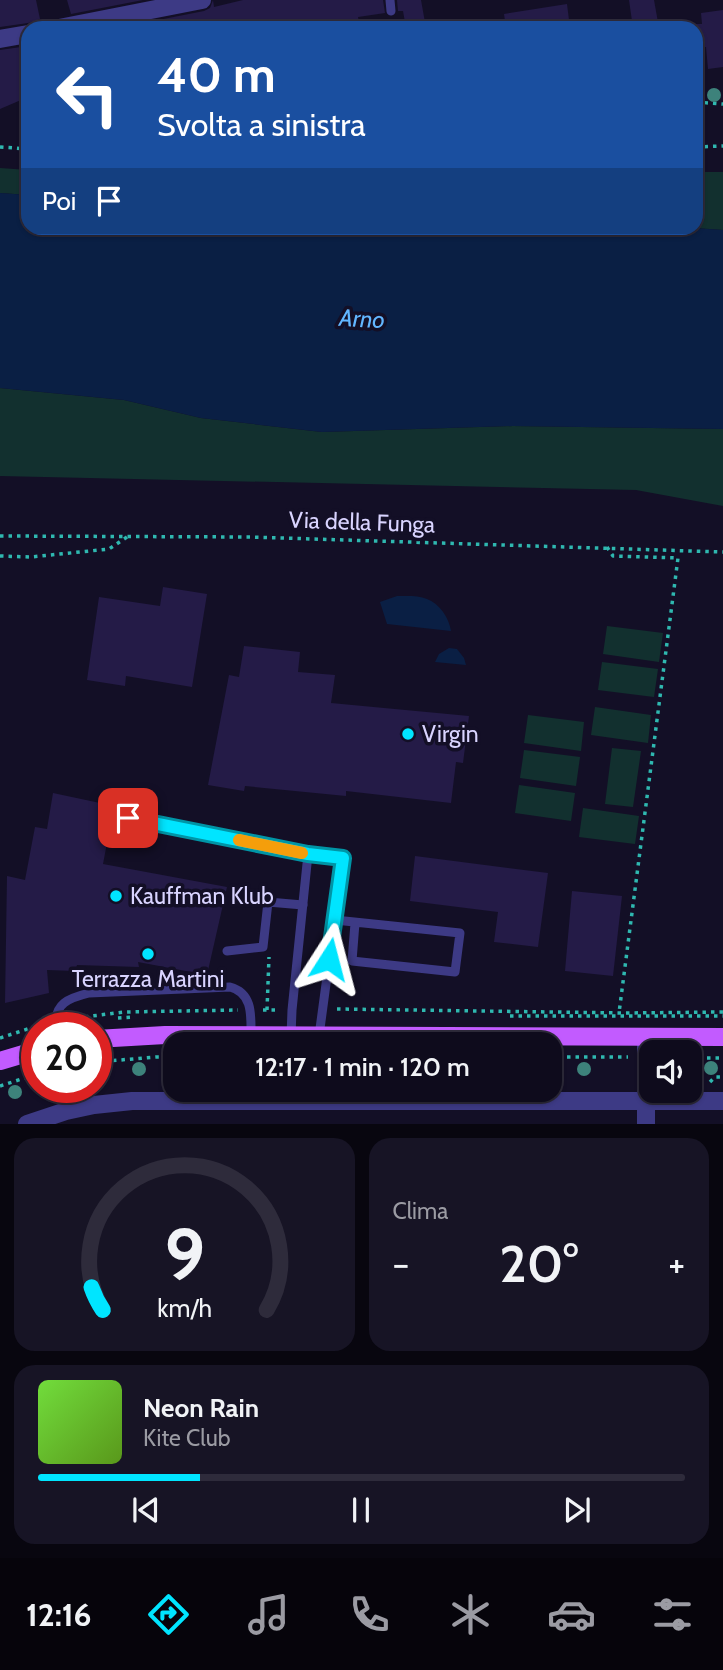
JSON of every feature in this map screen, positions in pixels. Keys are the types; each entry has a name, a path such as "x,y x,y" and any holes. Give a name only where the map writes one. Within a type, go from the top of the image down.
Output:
{"main road":[{"path":"112,1038 163,1035"},
{"path":"562,1037 723,1037"},
{"path":"0,1061 21,1055"}],"street":[{"path":"95,21 202,0"},
{"path":"0,39 21,35"},
{"path":"27,1124 66,1117 94,1105 132,1101 639,1101"},
{"path":"702,1101 723,1101"},
{"path":"646,1103 646,1124"}],"lane":[{"path":"390,0 391,11"},
{"path":"128,818 308,854 343,858 319,1032"},
{"path":"291,1032 308,854"},
{"path":"227,951 263,947 268,902 303,905"},
{"path":"335,920 355,922 460,933 455,972 352,961 355,922"},
{"path":"58,1012 62,1004 70,999 89,993 230,988 244,994 251,1010 251,1032"}],"path":[{"path":"703,103 723,104"},
{"path":"703,146 723,145"},
{"path":"0,148 21,149"},
{"name":"Via della Funga","path":"0,536 250,537 723,552"},
{"path":"0,556 31,557 109,549 127,537"},
{"path":"607,547 613,556 678,558 619,1013"},
{"path":"263,947 270,954 267,1010"},
{"path":"322,1009 723,1012"},
{"path":"112,1014 292,1010"},
{"path":"0,1038 21,1033"},
{"path":"112,1061 163,1057"},
{"path":"562,1057 629,1057 629,1062"},
{"path":"702,1058 723,1058"},
{"path":"0,1086 21,1079"}],"green space":[{"path":"0,168 21,170 21,194 0,193"},
{"path":"703,172 723,172 723,230 703,229"},
{"path":"0,388 124,400 201,418 322,432 513,426 723,429 723,506 636,490 0,476"},
{"path":"607,626 663,633 659,662 603,654"},
{"path":"602,662 658,669 654,697 598,690"},
{"path":"595,707 651,715 648,743 591,735"},
{"path":"528,715 584,722 581,751 524,743"},
{"path":"612,748 641,751 633,807 605,804"},
{"path":"524,750 580,757 576,786 520,778"},
{"path":"519,785 575,793 571,821 515,813"},
{"path":"583,808 639,816 635,844 579,837"}],"water":[{"name":"Arno","path":"0,193 21,194 21,235 703,235 703,229 723,230 723,429 513,426 322,432 201,418 124,400 0,388"},
{"path":"397,596 420,597 432,601 443,612 451,631 387,624 380,602"},
{"path":"449,648 457,649 466,665 435,662 439,654"}],"building":[{"path":"0,0 36,0 40,19 0,27"},
{"path":"67,0 143,0 71,14"},
{"path":"213,0 214,7 243,0 383,0 385,13 358,17 359,21 153,21 210,8"},
{"path":"397,0 421,0 425,21 405,21 403,11 398,11"},
{"path":"629,0 654,0 658,21 632,21"},
{"path":"567,4 569,21 505,21 504,14"},
{"path":"723,10 723,67 708,69 706,47 703,47 701,13"},
{"path":"21,47 21,100 0,109 0,50"},
{"path":"163,587 207,594 192,687 126,676 125,686 87,680 99,597 160,606"},
{"name":"Virgin","path":"244,646 300,652 298,672 335,675 331,703 469,716 463,763 456,762 451,803 346,791 346,796 245,786 244,791 208,785 229,675 239,677"},
{"path":"53,793 114,806 103,864 227,887 207,975 138,962 139,967 77,965 75,971 47,970 49,993 5,1003 7,876 25,880 35,827 47,829"},
{"path":"415,856 548,873 538,947 494,942 498,912 410,901"},
{"path":"572,891 622,896 613,976 565,971"}],"slow traffic":[{"path":"239,840 302,853"}],"place":[{"name":"Virgin","path":"408,734"},
{"name":"Kauffman Klub","path":"116,896"},
{"name":"Terrazza Martini","path":"148,954"}],"route":[{"path":"128,818 308,854 343,858 329,959"}]}
